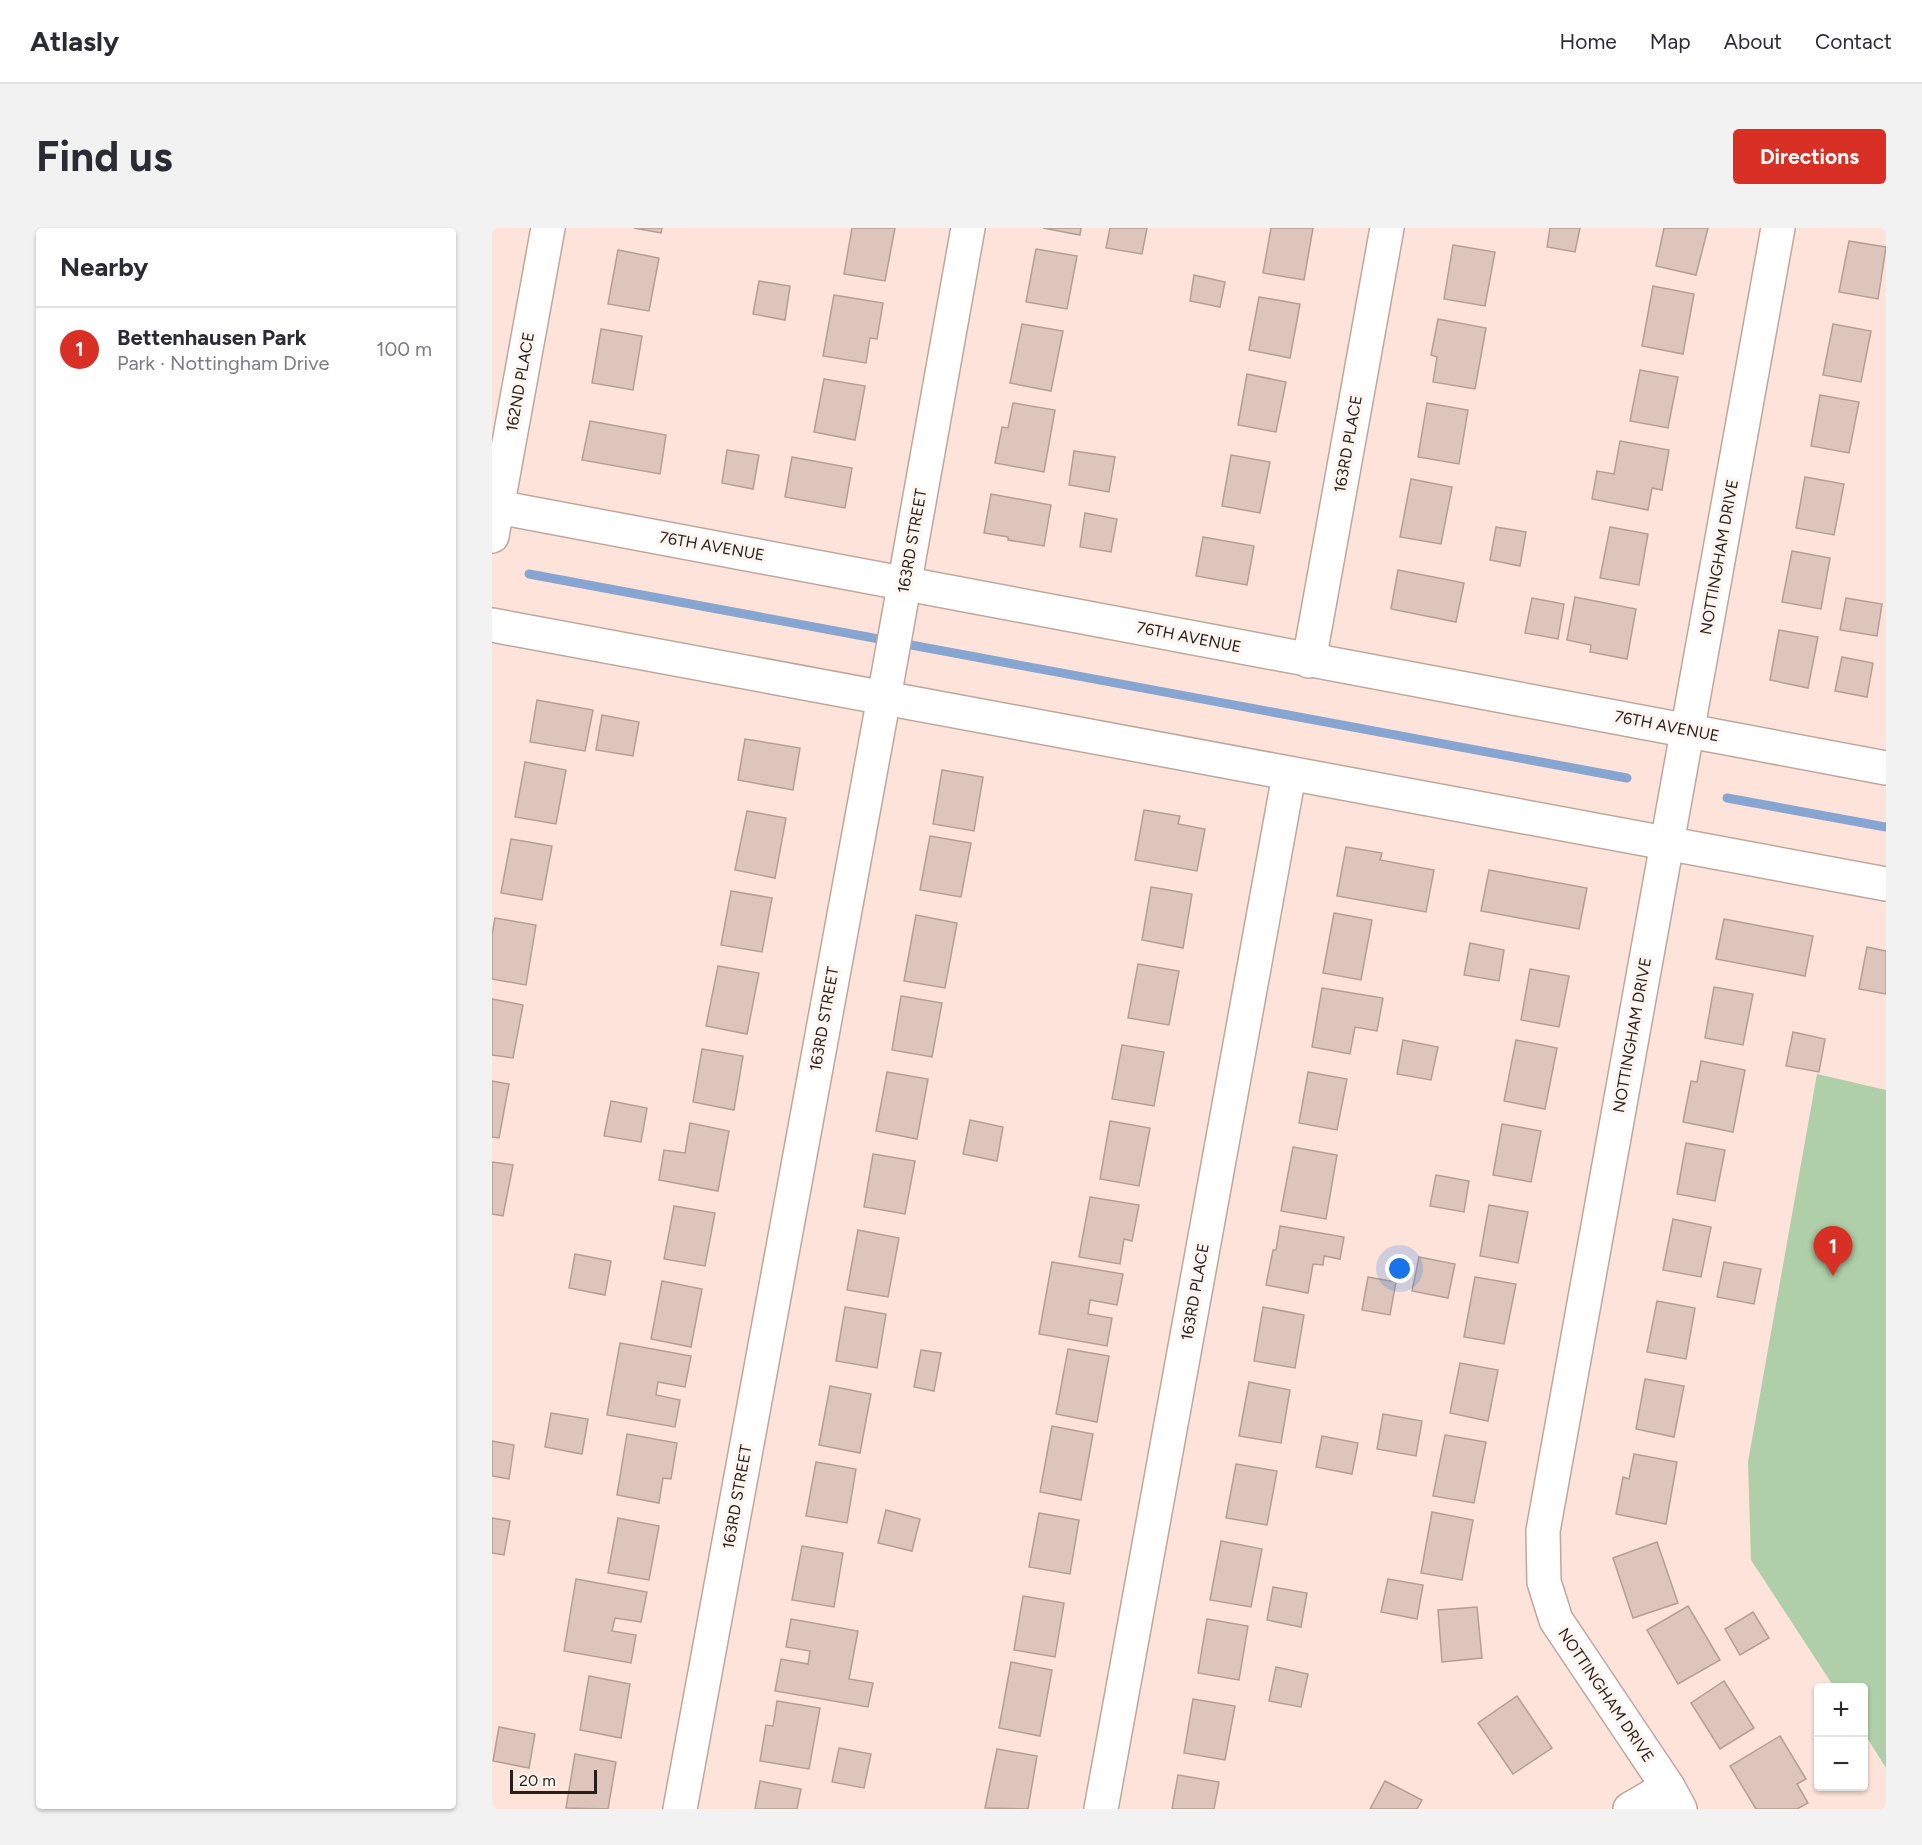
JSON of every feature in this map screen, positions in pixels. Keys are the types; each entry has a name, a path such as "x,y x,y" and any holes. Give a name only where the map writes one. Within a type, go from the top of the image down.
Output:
{"street":[{"name":"162ND PLACE","path":"494,516 548,228"},
{"name":"163RD STREET","path":"680,1809 968,228"},
{"name":"163RD PLACE","path":"1309,661 1387,228"},
{"name":"NOTTINGHAM DRIVE","path":"1674,1798 1556,1620 1544,1582 1543,1531 1778,228"},
{"name":"76TH AVENUE","path":"494,516 902,598 1309,661 1886,768"},
{"path":"492,624 886,683 1289,775 1886,884"},
{"name":"163RD PLACE","path":"1101,1809 1289,775"},
{"path":"1630,1809 1674,1798"}],"green space":[{"path":"1817,1074 1886,1090 1886,1768 1868,1739 1868,1683 1831,1683 1751,1560 1748,1462"}],"building":[{"path":"634,228 662,228 661,233"},
{"path":"852,228 895,228 885,281 844,274"},
{"path":"1043,228 1081,228 1080,235"},
{"path":"1110,228 1147,228 1142,254 1106,248"},
{"path":"1271,228 1313,228 1304,280 1263,273"},
{"path":"1550,228 1580,228 1575,252 1547,247"},
{"path":"1664,228 1708,228 1696,275 1656,266"},
{"path":"1849,241 1886,247 1878,299 1839,292"},
{"path":"1453,245 1495,252 1485,306 1444,299"},
{"path":"1036,249 1077,256 1067,309 1026,302"},
{"path":"618,250 659,258 649,311 608,304"},
{"path":"1194,275 1225,282 1220,307 1190,301"},
{"path":"759,281 790,286 785,320 753,314"},
{"path":"1653,286 1694,294 1683,354 1642,346"},
{"path":"834,295 883,303 877,339 870,338 866,363 823,356"},
{"path":"1259,297 1300,304 1290,358 1249,350"},
{"path":"1438,319 1486,328 1475,389 1433,382 1437,357 1431,355"},
{"path":"1022,324 1063,331 1051,391 1010,383"},
{"path":"1833,324 1871,331 1861,382 1823,375"},
{"path":"601,329 642,336 633,390 592,383"},
{"path":"1640,370 1678,377 1668,428 1630,421"},
{"path":"1247,374 1286,382 1276,432 1238,425"},
{"path":"824,379 865,386 855,440 814,432"},
{"path":"1820,395 1859,402 1849,453 1811,446"},
{"path":"1013,403 1055,410 1044,472 995,463 1002,427 1008,428"},
{"path":"1427,403 1468,410 1459,464 1418,457"},
{"path":"590,421 666,435 660,474 582,460"},
{"path":"1620,441 1669,450 1662,490 1652,488 1648,510 1592,499 1597,471 1614,474"},
{"path":"727,450 759,455 753,489 722,483"},
{"path":"1074,451 1115,457 1109,492 1069,485"},
{"path":"1231,455 1270,462 1260,513 1222,506"},
{"path":"792,457 852,468 845,508 785,497"},
{"path":"1805,477 1844,484 1834,535 1796,528"},
{"path":"1411,479 1452,487 1441,544 1400,537"},
{"path":"991,494 1051,505 1044,546 984,533"},
{"path":"1085,513 1117,519 1111,552 1080,547"},
{"path":"1496,527 1526,532 1520,566 1490,560"},
{"path":"1610,527 1648,534 1639,585 1600,578"},
{"path":"1203,537 1254,546 1247,585 1196,576"},
{"path":"1792,551 1830,558 1821,609 1782,602"},
{"path":"1398,570 1464,583 1456,622 1391,609"},
{"path":"1575,597 1636,609 1627,659 1590,652 1591,645 1567,640"},
{"path":"1532,598 1564,604 1558,639 1525,633"},
{"path":"1846,598 1882,604 1877,636 1840,630"},
{"path":"1779,630 1818,637 1808,688 1770,680"},
{"path":"1842,657 1873,663 1867,697 1835,691"},
{"path":"537,700 593,710 585,751 530,742"},
{"path":"602,715 639,722 633,756 596,750"},
{"path":"745,739 800,748 793,790 738,780"},
{"path":"525,762 566,770 556,824 515,817"},
{"path":"942,770 983,777 974,831 933,824"},
{"path":"1144,810 1180,816 1178,824 1205,829 1197,871 1135,860"},
{"path":"747,811 786,818 775,878 735,870"},
{"path":"930,836 971,843 961,897 920,890"},
{"path":"511,839 552,846 542,900 501,893"},
{"path":"1346,847 1382,853 1380,860 1434,870 1426,912 1337,896"},
{"path":"1489,870 1587,888 1579,929 1481,911"},
{"path":"1151,887 1192,894 1183,948 1142,940"},
{"path":"731,891 772,898 762,952 721,945"},
{"path":"1334,913 1372,920 1361,980 1323,973"},
{"path":"916,915 957,923 945,988 904,981"},
{"path":"495,918 536,925 526,985 492,979 492,934"},
{"path":"1724,919 1813,936 1805,976 1716,959"},
{"path":"1470,943 1504,950 1499,981 1464,975"},
{"path":"1867,947 1886,951 1886,994 1859,989"},
{"path":"1138,964 1179,971 1169,1025 1128,1018"},
{"path":"718,966 759,973 747,1034 706,1026"},
{"path":"1530,969 1569,976 1559,1027 1521,1020"},
{"path":"1714,987 1753,994 1743,1045 1705,1038"},
{"path":"1322,988 1383,998 1377,1031 1355,1027 1350,1054 1312,1047"},
{"path":"901,996 942,1003 932,1057 892,1050"},
{"path":"492,999 523,1005 513,1058 492,1055"},
{"path":"1793,1032 1825,1039 1819,1072 1786,1066"},
{"path":"1403,1040 1438,1047 1431,1080 1397,1074"},
{"path":"1516,1040 1557,1048 1545,1109 1504,1101"},
{"path":"1122,1045 1164,1052 1154,1106 1112,1099"},
{"path":"702,1049 743,1056 734,1110 693,1102"},
{"path":"1701,1061 1745,1070 1733,1132 1683,1122 1691,1081 1697,1082"},
{"path":"887,1072 928,1079 917,1139 876,1131"},
{"path":"1308,1072 1347,1079 1337,1130 1299,1123"},
{"path":"492,1081 509,1084 499,1138 492,1137"},
{"path":"611,1101 647,1108 641,1142 604,1136"},
{"path":"970,1120 1003,1127 997,1161 963,1154"},
{"path":"1110,1121 1150,1128 1139,1186 1100,1179"},
{"path":"690,1123 729,1131 718,1191 659,1180 664,1150 685,1153"},
{"path":"1502,1124 1541,1131 1531,1182 1493,1175"},
{"path":"1686,1143 1725,1150 1715,1201 1677,1194"},
{"path":"1293,1147 1337,1155 1326,1219 1281,1211"},
{"path":"873,1154 915,1161 905,1214 864,1207"},
{"path":"492,1162 513,1165 503,1216 492,1214"},
{"path":"1436,1175 1469,1181 1464,1212 1430,1206"},
{"path":"1090,1197 1139,1205 1132,1241 1124,1239 1120,1264 1079,1257"},
{"path":"1489,1205 1528,1212 1518,1263 1480,1256"},
{"path":"674,1206 715,1213 705,1266 664,1259"},
{"path":"1673,1219 1711,1227 1701,1277 1663,1270"},
{"path":"1280,1226 1344,1237 1340,1259 1324,1256 1323,1265 1313,1264 1308,1293 1266,1285"},
{"path":"858,1230 899,1238 888,1297 847,1290"},
{"path":"575,1254 611,1261 605,1295 569,1288"},
{"path":"1419,1257 1455,1264 1448,1298 1412,1291"},
{"path":"1052,1262 1123,1274 1117,1305 1090,1300 1088,1314 1112,1318 1107,1346 1039,1334"},
{"path":"1724,1262 1761,1269 1754,1304 1717,1297"},
{"path":"1368,1277 1396,1282 1390,1315 1362,1310"},
{"path":"1475,1277 1516,1284 1504,1344 1464,1337"},
{"path":"662,1281 702,1289 691,1347 651,1339"},
{"path":"1657,1301 1695,1308 1686,1359 1647,1352"},
{"path":"845,1307 886,1314 877,1368 836,1361"},
{"path":"1263,1307 1304,1315 1295,1368 1254,1361"},
{"path":"620,1343 691,1356 685,1387 658,1382 656,1395 680,1400 675,1427 607,1415"},
{"path":"1068,1349 1109,1356 1097,1422 1056,1414"},
{"path":"921,1350 941,1353 934,1391 914,1387"},
{"path":"1460,1363 1498,1370 1488,1421 1450,1413"},
{"path":"1645,1379 1684,1386 1674,1437 1636,1429"},
{"path":"1249,1382 1290,1390 1281,1443 1239,1436"},
{"path":"830,1386 871,1394 860,1453 819,1445"},
{"path":"551,1413 588,1419 582,1454 545,1447"},
{"path":"1383,1414 1422,1421 1416,1456 1377,1449"},
{"path":"1052,1426 1093,1434 1081,1500 1040,1492"},
{"path":"627,1434 677,1443 671,1479 663,1478 659,1503 617,1495"},
{"path":"1445,1435 1486,1442 1474,1503 1433,1496"},
{"path":"1322,1436 1358,1443 1352,1474 1316,1467"},
{"path":"492,1441 514,1445 509,1479 492,1476"},
{"path":"1634,1454 1677,1462 1666,1524 1616,1514 1623,1477 1629,1479"},
{"path":"816,1462 856,1469 847,1523 806,1516"},
{"path":"1236,1464 1277,1471 1267,1525 1226,1518"},
{"path":"886,1510 920,1519 912,1551 878,1543"},
{"path":"1432,1512 1473,1520 1462,1580 1421,1573"},
{"path":"1039,1513 1079,1520 1070,1574 1029,1567"},
{"path":"492,1518 510,1521 504,1555 492,1553"},
{"path":"618,1518 659,1526 649,1580 608,1573"},
{"path":"1221,1541 1262,1549 1251,1607 1210,1600"},
{"path":"1657,1542 1678,1603 1633,1618 1613,1558"},
{"path":"802,1546 843,1553 834,1607 792,1600"},
{"path":"576,1579 647,1592 641,1622 615,1618 612,1631 636,1635 631,1663 564,1651"},
{"path":"1388,1579 1423,1585 1417,1619 1381,1612"},
{"path":"1273,1587 1307,1593 1301,1627 1267,1620"},
{"path":"1023,1596 1064,1603 1055,1657 1014,1650"},
{"path":"1688,1606 1720,1660 1678,1684 1647,1630"},
{"path":"1477,1607 1482,1658 1442,1662 1438,1610"},
{"path":"1753,1612 1769,1638 1740,1655 1725,1629"},
{"path":"791,1619 858,1631 849,1679 873,1683 868,1707 775,1691 781,1659 808,1664 810,1651 786,1647"},
{"path":"1207,1619 1248,1626 1239,1680 1198,1673"},
{"path":"1011,1662 1052,1670 1040,1736 999,1728"},
{"path":"1276,1667 1308,1674 1301,1707 1269,1701"},
{"path":"589,1676 630,1684 621,1738 580,1730"},
{"path":"1724,1681 1754,1728 1720,1749 1691,1703"},
{"path":"1517,1696 1552,1748 1513,1774 1478,1723"},
{"path":"1193,1699 1235,1706 1225,1760 1184,1753"},
{"path":"777,1701 820,1708 809,1769 760,1761 766,1725 773,1726"},
{"path":"499,1727 535,1734 529,1768 493,1761"},
{"path":"1780,1736 1806,1779 1797,1784 1808,1803 1797,1809 1756,1809 1730,1766"},
{"path":"839,1748 871,1754 864,1788 832,1782"},
{"path":"997,1749 1037,1756 1028,1809 985,1808"},
{"path":"575,1754 616,1762 608,1809 566,1808"},
{"path":"1178,1775 1219,1782 1214,1809 1172,1809"},
{"path":"760,1781 801,1789 797,1809 755,1809"},
{"path":"1385,1781 1422,1800 1417,1809 1370,1809"}],"waterway":[{"path":"529,574 1627,778"},
{"path":"1727,798 1886,827"}],"place":[{"name":"Bettenhausen Park","path":"1833,1276"}]}
